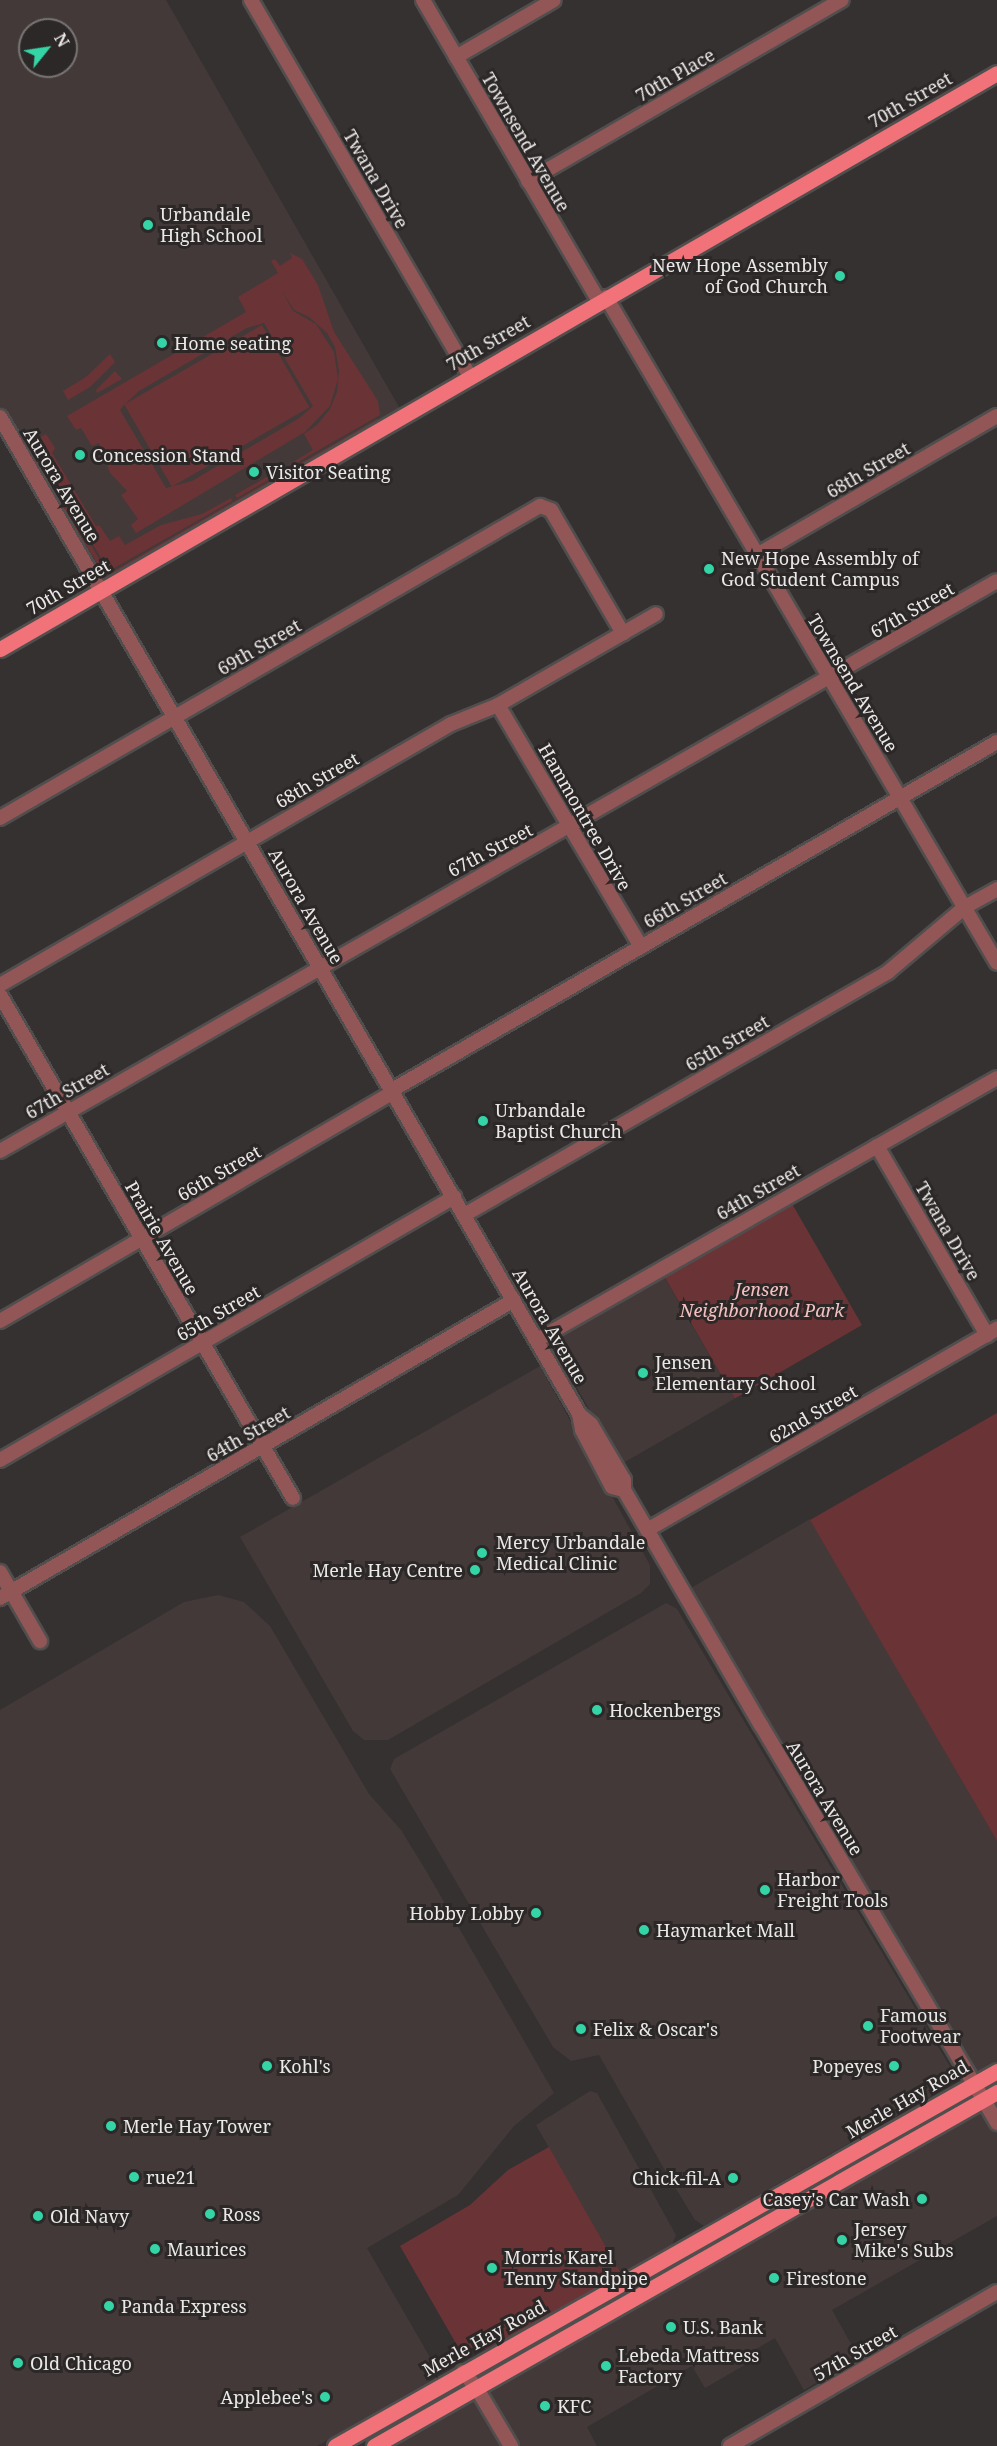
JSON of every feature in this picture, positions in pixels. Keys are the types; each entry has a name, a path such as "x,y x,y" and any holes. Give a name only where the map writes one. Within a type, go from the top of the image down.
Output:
{"main road":[{"name":"70th Street","path":"0,649 602,299 997,73"},
{"name":"Merle Hay Road","path":"335,2446 997,2071"},
{"path":"374,2446 997,2092"}],"street":[{"name":"Twana Drive","path":"251,0 470,376"},
{"name":"Townsend Avenue","path":"423,0 528,181 757,555 997,963"},
{"path":"456,57 554,0"},
{"name":"70th Place","path":"528,181 841,0"},
{"name":"68th Street","path":"757,555 997,416"},
{"name":"Aurora Avenue","path":"0,417 537,1340 579,1414 582,1430 612,1488 624,1491 997,2122"},
{"name":"69th Street","path":"0,818 537,508 545,506 551,510 623,633"},
{"name":"67th Street","path":"0,1151 503,860 570,826 997,581"},
{"name":"68th Street","path":"0,985 451,724 498,705 656,614"},
{"name":"Hammontree Drive","path":"498,705 641,947"},
{"name":"66th Street","path":"0,1321 997,742"},
{"name":"65th Street","path":"464,1215 888,972 965,907 997,888"},
{"name":"Prairie Avenue","path":"0,995 292,1498"},
{"name":"64th Street","path":"537,1340 997,1078"},
{"name":"Twana Drive","path":"877,1146 992,1332"},
{"name":"65th Street","path":"0,1460 454,1197"},
{"name":"64th Street","path":"6,1595 514,1300"},
{"name":"62nd Street","path":"647,1530 992,1332"},
{"path":"0,1572 6,1595 40,1641"},
{"name":"57th Street","path":"730,2446 997,2292"},
{"path":"463,2372 477,2387 511,2446"}],"shaded area":[{"name":"Urbandale High School","path":"0,0 166,0 403,414 102,589 0,417"},
{"name":"Jensen Elementary School","path":"663,1275 735,1399 621,1464 550,1340"},
{"name":"Merle Hay Centre","path":"540,1366 650,1565 650,1584 641,1593 388,1740 364,1740 353,1731 240,1537"},
{"path":"810,1519 997,1841 997,2071 974,2084 684,1592"},
{"path":"218,1595 244,1602 270,1626 369,1794 401,1830 425,1869 554,2093 514,2126 458,2195 367,2248 435,2366 428,2382 317,2446 0,2446 0,1710 184,1602"},
{"name":"Haymarket Mall","path":"666,1603 677,1609 955,2075 949,2086 704,2226 695,2220 599,2055 571,2061 553,2047 390,1769 394,1759"},
{"path":"590,2091 597,2093 676,2235 672,2245 622,2275 536,2125"},
{"path":"997,2092 997,2216 832,2310 859,2358 804,2390 775,2338 746,2355 750,2362 705,2388 692,2366 587,2427 597,2446 374,2446"}],"green space":[{"path":"290,253 302,259 318,285 334,332 378,401 380,415 291,466 290,464 313,450 304,434 317,425 330,409 337,392 339,371 335,347 327,333 309,317 294,310 282,291 293,311 316,324 334,352 338,379 330,406 305,432 136,533 131,525 138,519 121,495 127,491 110,473 99,443 92,446 81,428 76,430 67,416 246,312 238,297 278,273 271,261 275,259 280,266 292,258","holes":["264,323 313,406 298,419 192,481 166,488 120,410 139,391 247,328"]},
{"path":"262,325 310,407 172,487 124,404"},
{"path":"110,354 115,362 90,387 68,400 63,391 86,377"},
{"path":"115,371 122,379 97,393 96,390"},
{"path":"377,419 379,419 114,575 110,573"},
{"path":"46,434 55,448 52,453 96,526 100,526 110,541 119,536 125,545 161,525 202,514 231,498 232,501 109,571 31,443"},
{"path":"30,444 107,572 101,570 26,446"},
{"path":"286,466 287,469 237,498 235,495"},
{"name":"Jensen Neighborhood Park","path":"791,1202 862,1325 735,1398 664,1276"},
{"path":"997,1413 997,1841 810,1520"},
{"path":"549,2147 622,2275 486,2349 458,2347 400,2246 470,2205 508,2170"}],"place":[{"name":"Urbandale High School","path":"148,225"},
{"name":"New Hope Assembly of God Church","path":"840,276"},
{"name":"Home seating","path":"162,343"},
{"name":"Concession Stand","path":"80,455"},
{"name":"Visitor Seating","path":"254,472"},
{"name":"New Hope Assembly of God Student Campus","path":"709,569"},
{"name":"Urbandale Baptist Church","path":"483,1121"},
{"name":"Jensen Elementary School","path":"643,1373"},
{"name":"Mercy Urbandale Medical Clinic","path":"482,1553"},
{"name":"Merle Hay Centre","path":"475,1570"},
{"name":"Hockenbergs","path":"597,1710"},
{"name":"Harbor Freight Tools","path":"765,1890"},
{"name":"Hobby Lobby","path":"536,1913"},
{"name":"Haymarket Mall","path":"644,1930"},
{"name":"Famous Footwear","path":"868,2026"},
{"name":"Felix & Oscar's","path":"581,2029"},
{"name":"Kohl's","path":"267,2066"},
{"name":"Popeyes","path":"894,2066"},
{"name":"Merle Hay Tower","path":"111,2126"},
{"name":"rue21","path":"134,2177"},
{"name":"Chick-fil-A","path":"733,2178"},
{"name":"Casey's Car Wash","path":"922,2199"},
{"name":"Ross","path":"210,2214"},
{"name":"Old Navy","path":"38,2216"},
{"name":"Jersey Mike's Subs","path":"842,2240"},
{"name":"Maurices","path":"155,2249"},
{"name":"Morris Karel Tenny Standpipe","path":"492,2268"},
{"name":"Firestone","path":"774,2278"},
{"name":"Panda Express","path":"109,2306"},
{"name":"U.S. Bank","path":"671,2327"},
{"name":"Old Chicago","path":"18,2363"},
{"name":"Lebeda Mattress Factory","path":"606,2366"},
{"name":"Applebee's","path":"325,2397"},
{"name":"KFC","path":"545,2406"}]}
